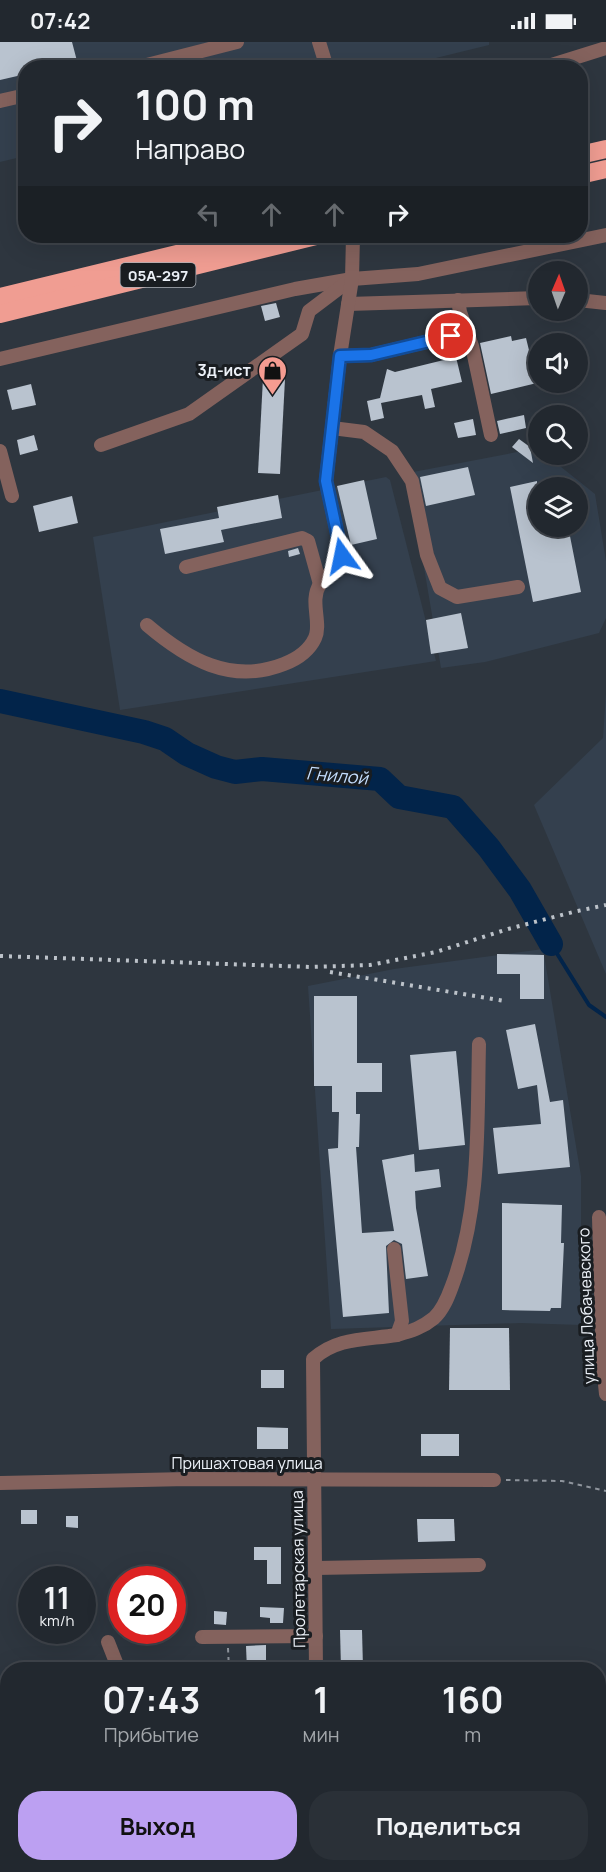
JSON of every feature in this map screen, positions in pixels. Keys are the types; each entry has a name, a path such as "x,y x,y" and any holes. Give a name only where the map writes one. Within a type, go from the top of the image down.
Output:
{"highway":[{"path":"588,153 606,149"},
{"path":"588,173 606,169"},
{"path":"150,260 176,243"},
{"name":"05А-297","path":"0,297 222,243"},
{"name":"05А-297","path":"0,314 288,243"}],"street":[{"path":"166,60 237,42"},
{"path":"319,42 325,60"},
{"path":"568,60 606,48"},
{"path":"0,101 18,97"},
{"path":"588,239 606,235"},
{"path":"147,625 196,660 231,671 266,671 295,659 309,648 316,636 314,603 320,584 338,567 342,556 326,481 340,356 352,279 353,243"},
{"path":"0,359 295,289 352,279 418,274 567,243"},
{"path":"100,445 189,414 302,333 309,311 352,279"},
{"path":"348,304 528,298"},
{"path":"458,300 472,346 491,435"},
{"path":"588,301 606,303"},
{"path":"340,356 371,355 451,336"},
{"path":"332,428 364,432 392,452 412,481 427,555 440,588 457,597 518,587"},
{"path":"0,451 12,496"},
{"path":"186,567 302,538 308,542 320,584"},
{"path":"397,1335 418,1329 436,1316 447,1299 462,1260 476,1167 479,1044"},
{"name":"улица Лобачевского","path":"598,1217 606,1394"},
{"path":"394,1250 402,1321 397,1335"},
{"name":"Пролетарская улица","path":"316,1662 313,1359 323,1351 342,1342 397,1335"},
{"name":"Пришахтовая улица","path":"0,1483 91,1480 494,1480"},
{"path":"316,1568 479,1565"},
{"path":"202,1637 316,1636"},
{"path":"109,1644 116,1662"}],"path":[{"path":"494,1480 562,1481 606,1491"},
{"path":"228,1637 229,1662"}],"shaded area":[{"path":"0,42 489,42 489,45 428,60 18,60 18,158 0,162"},
{"path":"528,450 528,465 559,465 574,477 528,477 528,537 588,537 588,488 595,494 606,561 606,618 599,633 485,662 441,668 408,473"},
{"path":"386,477 390,480 436,661 120,710 93,537"},
{"path":"606,693 606,974 534,805 603,738"},
{"path":"543,949 581,1176 581,1325 521,1323 331,1329 308,986 394,969"}],"building":[{"path":"0,42 72,42 77,60 18,60 18,76 0,80"},
{"path":"276,303 280,317 265,321 261,306"},
{"path":"511,336 512,341 526,338 528,385 491,394 480,343"},
{"path":"456,357 462,382 431,389 435,407 425,409 422,395 381,403 384,418 371,421 367,401 380,398 387,369 395,372"},
{"path":"263,378 285,379 280,474 258,473"},
{"path":"31,384 36,405 12,410 7,390"},
{"path":"524,415 526,428 500,434 497,421"},
{"path":"473,419 476,435 458,438 454,423"},
{"path":"34,435 38,450 20,455 17,440"},
{"path":"519,439 528,446 528,459 512,447"},
{"path":"468,467 475,495 426,506 420,477"},
{"path":"364,480 377,539 351,545 337,486"},
{"path":"528,483 528,537 570,537 581,592 533,602 510,487"},
{"path":"278,495 282,518 221,530 224,542 165,554 160,529 219,518 217,507"},
{"path":"72,496 78,523 39,532 33,506"},
{"path":"298,548 300,554 289,557 288,551"},
{"path":"461,613 468,648 431,654 426,620"},
{"path":"497,954 544,955 544,999 520,999 520,974 497,974"},
{"path":"314,996 357,996 357,1063 382,1063 382,1092 356,1092 356,1114 360,1114 359,1147 356,1147 362,1233 394,1231 382,1160 414,1154 415,1172 439,1169 441,1187 415,1191 428,1276 406,1279 402,1244 394,1240 386,1246 389,1313 343,1317 328,1149 338,1148 339,1112 332,1112 332,1086 314,1086"},
{"path":"535,1024 550,1102 563,1100 570,1167 498,1174 493,1128 541,1124 537,1085 518,1089 506,1030"},
{"path":"456,1051 465,1145 419,1150 410,1055"},
{"path":"502,1203 562,1205 561,1243 564,1243 561,1308 551,1308 550,1311 502,1310"},
{"path":"450,1328 509,1328 510,1390 449,1390"},
{"path":"261,1370 284,1370 284,1388 261,1388"},
{"path":"257,1427 288,1428 288,1449 257,1449"},
{"path":"421,1434 459,1434 459,1456 421,1456"},
{"path":"21,1510 37,1510 37,1524 21,1524"},
{"path":"66,1516 78,1516 78,1528 66,1527"},
{"path":"417,1519 454,1519 455,1541 418,1542"},
{"path":"254,1547 281,1547 281,1584 267,1584 267,1560 254,1560"},
{"path":"260,1607 284,1608 283,1623 270,1623 270,1618 260,1617"},
{"path":"214,1611 227,1612 226,1625 214,1624"},
{"path":"340,1630 362,1630 363,1662 341,1662"},
{"path":"266,1645 266,1662 247,1662 246,1646"}],"waterway":[{"name":"Гнилой","path":"0,701 144,732 165,739 187,754 216,767 235,772 262,769 380,779 399,797 453,807 489,848 520,890 551,944"},
{"name":"Гнилой","path":"551,944 589,1005 606,1017"}],"railway":[{"path":"0,956 311,967 370,965 436,952 508,929 606,905"},
{"path":"330,972 505,1001"}],"place":[{"name":"3д-ист","path":"272,396"}],"route":[{"path":"342,556 326,481 340,356 371,355 451,336"}]}
